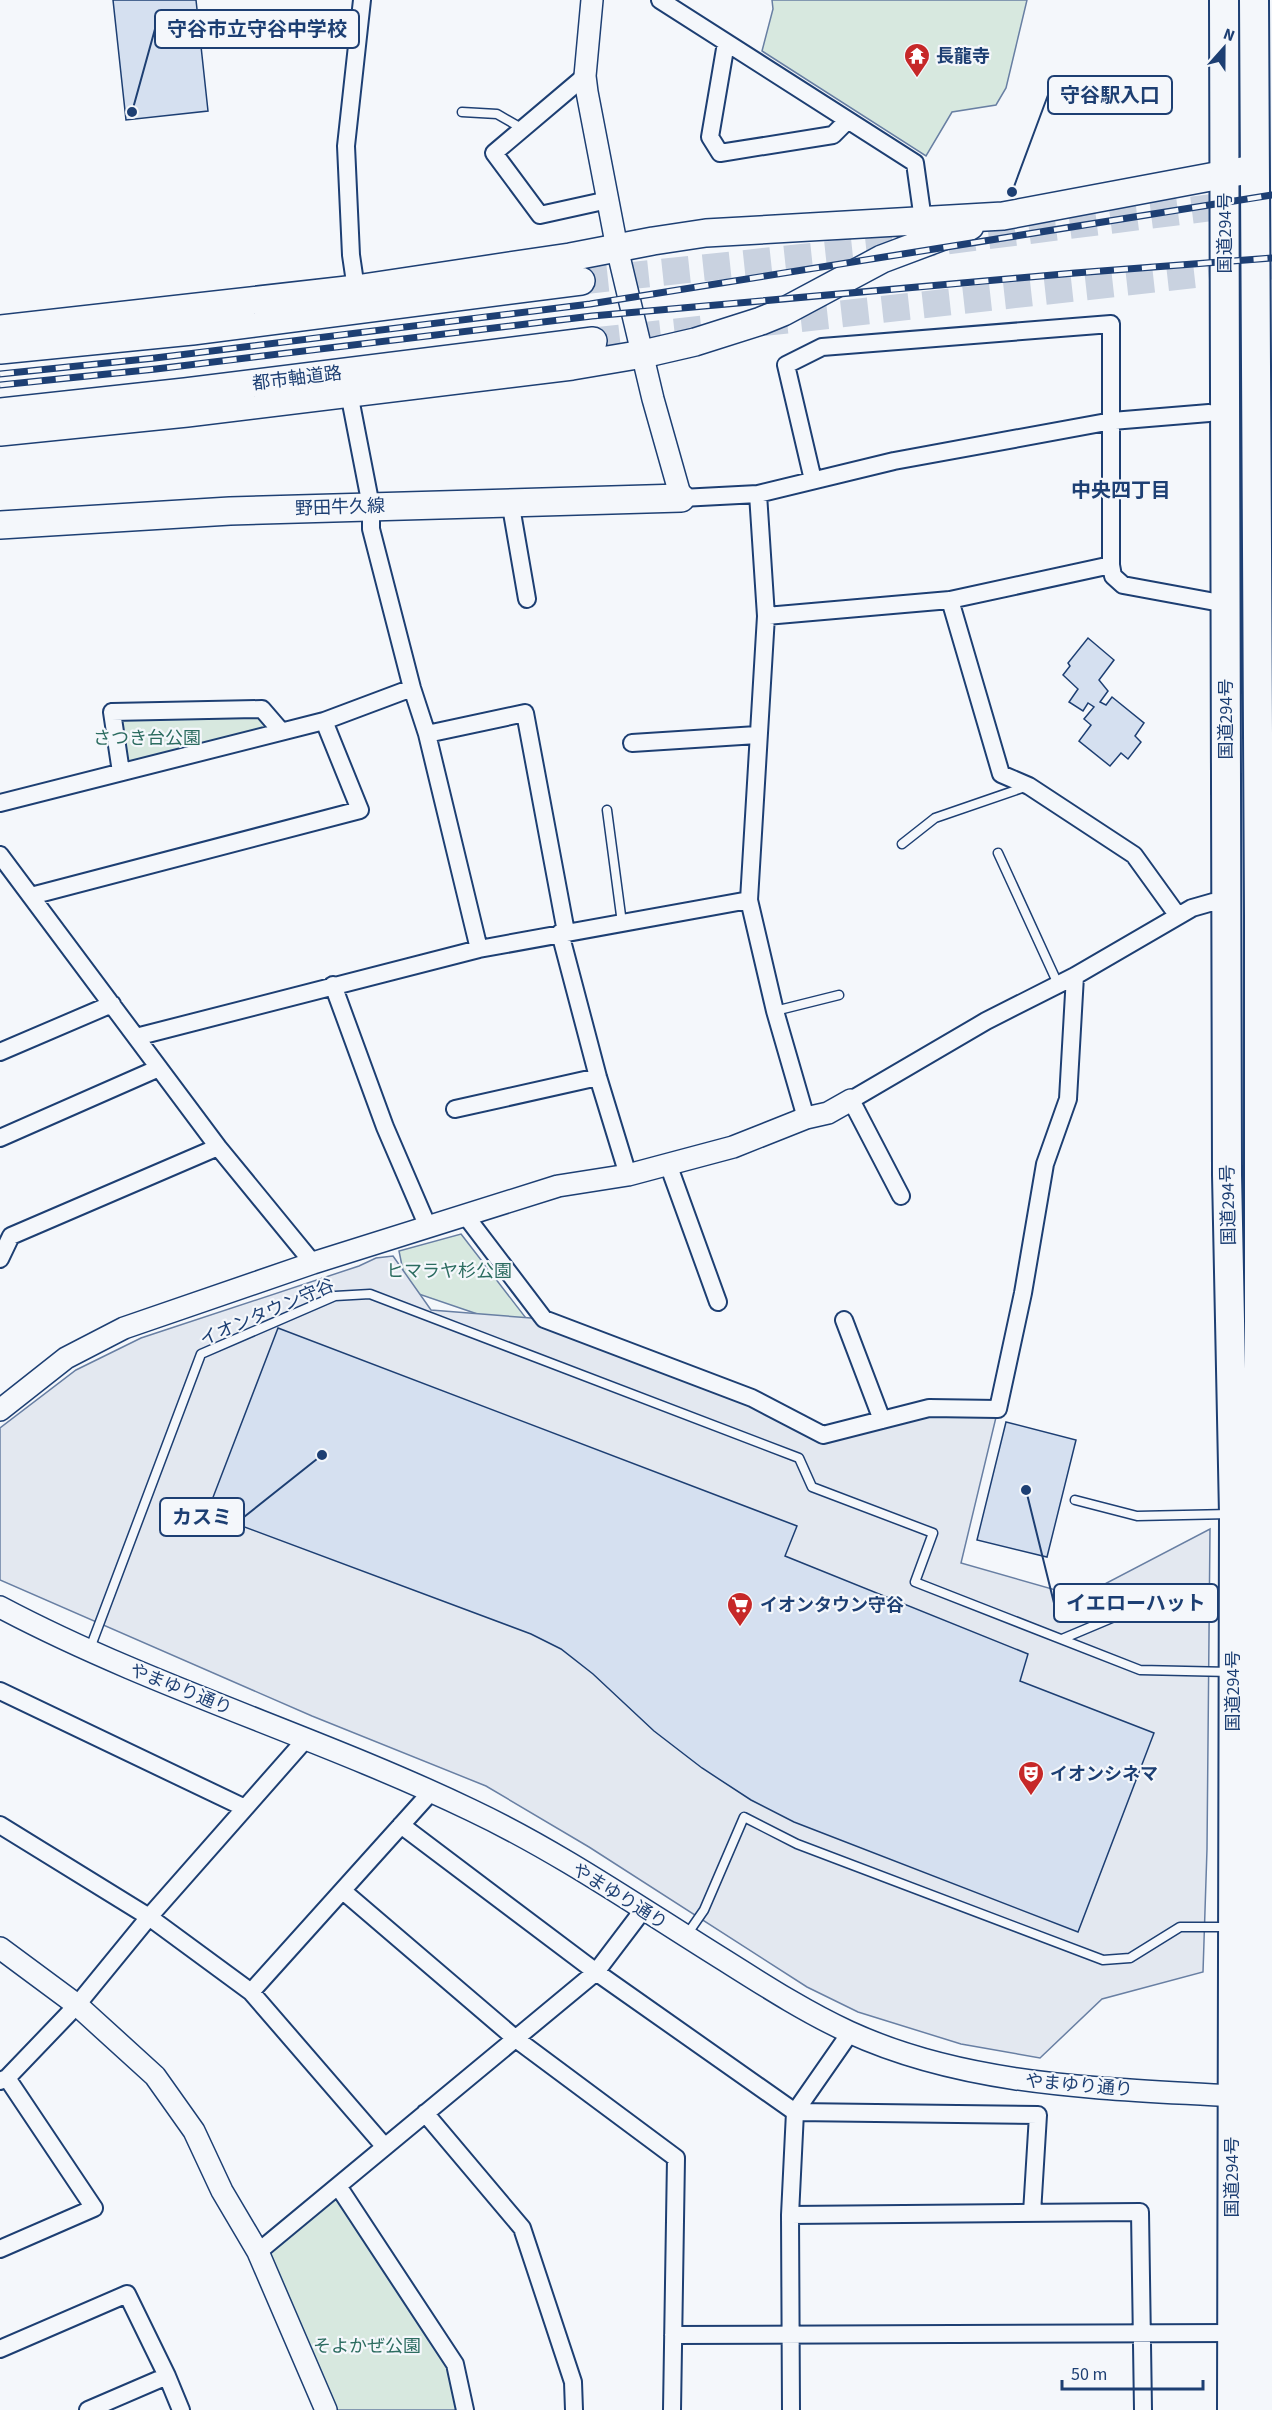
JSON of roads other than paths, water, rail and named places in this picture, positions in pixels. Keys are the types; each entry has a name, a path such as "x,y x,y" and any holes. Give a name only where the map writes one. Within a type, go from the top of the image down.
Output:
{"highway":[{"name":"国道294号","path":"1224,0 1227,1175 1254,1429 1234,1514 1233,1927 1254,2104 1232,2333 1232,2410"},
{"name":"国道294号","path":"1254,0 1253,169 1266,917 1254,1429 1254,2104 1263,2395"}],"main road":[{"path":"0,432 188,413 572,366 643,354 695,342 761,321 783,312 882,259 934,238 1003,216 1253,169"},
{"path":"0,329 356,289 570,257 666,238 727,231 1003,216"},
{"path":"0,350 204,330 581,281"},
{"name":"都市軸道路","path":"0,412 185,392 593,341"},
{"name":"野田牛久線","path":"0,525 230,511 510,501 681,498"}],"street":[{"path":"356,289 351,255 345,146 362,0"},
{"path":"592,0 585,76 617,248 681,498 758,494 894,461 1112,421 1209,413"},
{"path":"660,0 915,163 923,220"},
{"path":"726,43 710,137 720,153 833,135 847,121"},
{"path":"585,76 494,153 540,215 608,200"},
{"path":"813,480 786,365 822,347 1111,324 1111,565 1113,576 1123,585 1226,604"},
{"path":"349,393 371,506 371,529 426,734 479,949"},
{"path":"758,494 766,616 757,735 749,900 775,1011 806,1118"},
{"path":"510,501 526,598"},
{"path":"766,616 950,600 1111,565"},
{"path":"950,600 1000,774 1029,786 1134,855 1178,916"},
{"path":"0,803 324,721 412,688"},
{"path":"121,772 112,712 262,709 281,731"},
{"path":"426,734 525,713 563,933 598,1077 628,1175"},
{"path":"31,896 360,810 324,721"},
{"path":"632,743 757,735"},
{"path":"0,855 218,1147 313,1263"},
{"path":"136,1037 479,949 749,900"},
{"path":"0,1410 66,1358 124,1328 313,1263 558,1186 628,1175 733,1147 806,1118 828,1113 986,1021 1075,975 1199,906 1213,902 1266,917"},
{"path":"465,1215 544,1319 752,1398 824,1435 929,1408 998,1409 1023,1293 1046,1164 1068,1099 1075,975"},
{"path":"333,985 385,1127 428,1227"},
{"path":"0,1052 112,1004"},
{"path":"0,1138 159,1068"},
{"path":"455,1109 598,1077"},
{"path":"851,1100 901,1196"},
{"path":"0,1259 11,1236 218,1147"},
{"path":"668,1164 718,1302"},
{"path":"844,1320 882,1420"},
{"name":"やまゆり通り","path":"0,1607 89,1651 431,1792 520,1836 798,2006 850,2033 903,2052 958,2068 1001,2077 1254,2104"},
{"path":"0,1692 245,1808"},
{"path":"0,2249 94,2208 4,2080 77,2005 149,1917 305,1740"},
{"path":"251,1992 431,1792"},
{"path":"0,1825 149,1917 251,1992 385,2147"},
{"path":"401,1825 596,1972 795,2112 1038,2115 1032,2213"},
{"path":"343,1891 516,2039 676,2158 672,2410"},
{"path":"258,2252 596,1972 643,1910"},
{"path":"0,1948 77,2005 154,2076 194,2131 222,2191 258,2252 326,2410"},
{"path":"791,2410 790,2215 795,2112 850,2033"},
{"path":"426,2114 522,2228 573,2382 574,2410"},
{"path":"338,2186 455,2364 465,2410"},
{"path":"790,2215 1140,2212 1143,2410"},
{"path":"0,2349 127,2294 181,2410"},
{"path":"673,2335 1232,2333"},
{"path":"88,2410 167,2376"}],"lane":[{"path":"462,112 497,114 523,129"},
{"path":"902,844 935,818 1029,786"},
{"path":"607,810 622,923"},
{"path":"998,853 1058,984"},
{"path":"775,1011 839,995"},
{"name":"イオンタウン守谷","path":"89,1651 201,1354 335,1296 370,1294 798,1458 812,1487 933,1533 915,1582 1140,1670 1233,1672"},
{"path":"1075,1500 1137,1516 1234,1514"},
{"path":"1062,1639 1138,1607"},
{"path":"686,1937 704,1910 722,1873 744,1817 796,1844 1103,1960 1130,1958 1180,1927 1233,1927"}],"tunnel":[{"path":"581,281 899,247 1272,200"},
{"path":"760,323 1272,266"},
{"path":"593,341 713,328"}],"railway":[{"path":"0,374 155,358 590,304 1272,195"},
{"path":"0,385 156,369 592,316 1272,258"}],"place":[{"name":"長龍寺","path":"917,79"},
{"name":"守谷市立守谷中学校","path":"132,112"},
{"name":"守谷駅入口","path":"1012,192"},
{"name":"カスミ","path":"322,1455"},
{"name":"イエローハット","path":"1026,1490"},
{"name":"イオンタウン守谷","path":"740,1628"},
{"name":"イオンシネマ","path":"1031,1797"}],"district":[{"name":"中央四丁目","path":"1121,490"}],"park label":[{"name":"さつき台公園","path":"147,738"},
{"name":"ヒマラヤ杉公園","path":"449,1271"},
{"name":"そよかぜ公園","path":"367,2346"}]}
